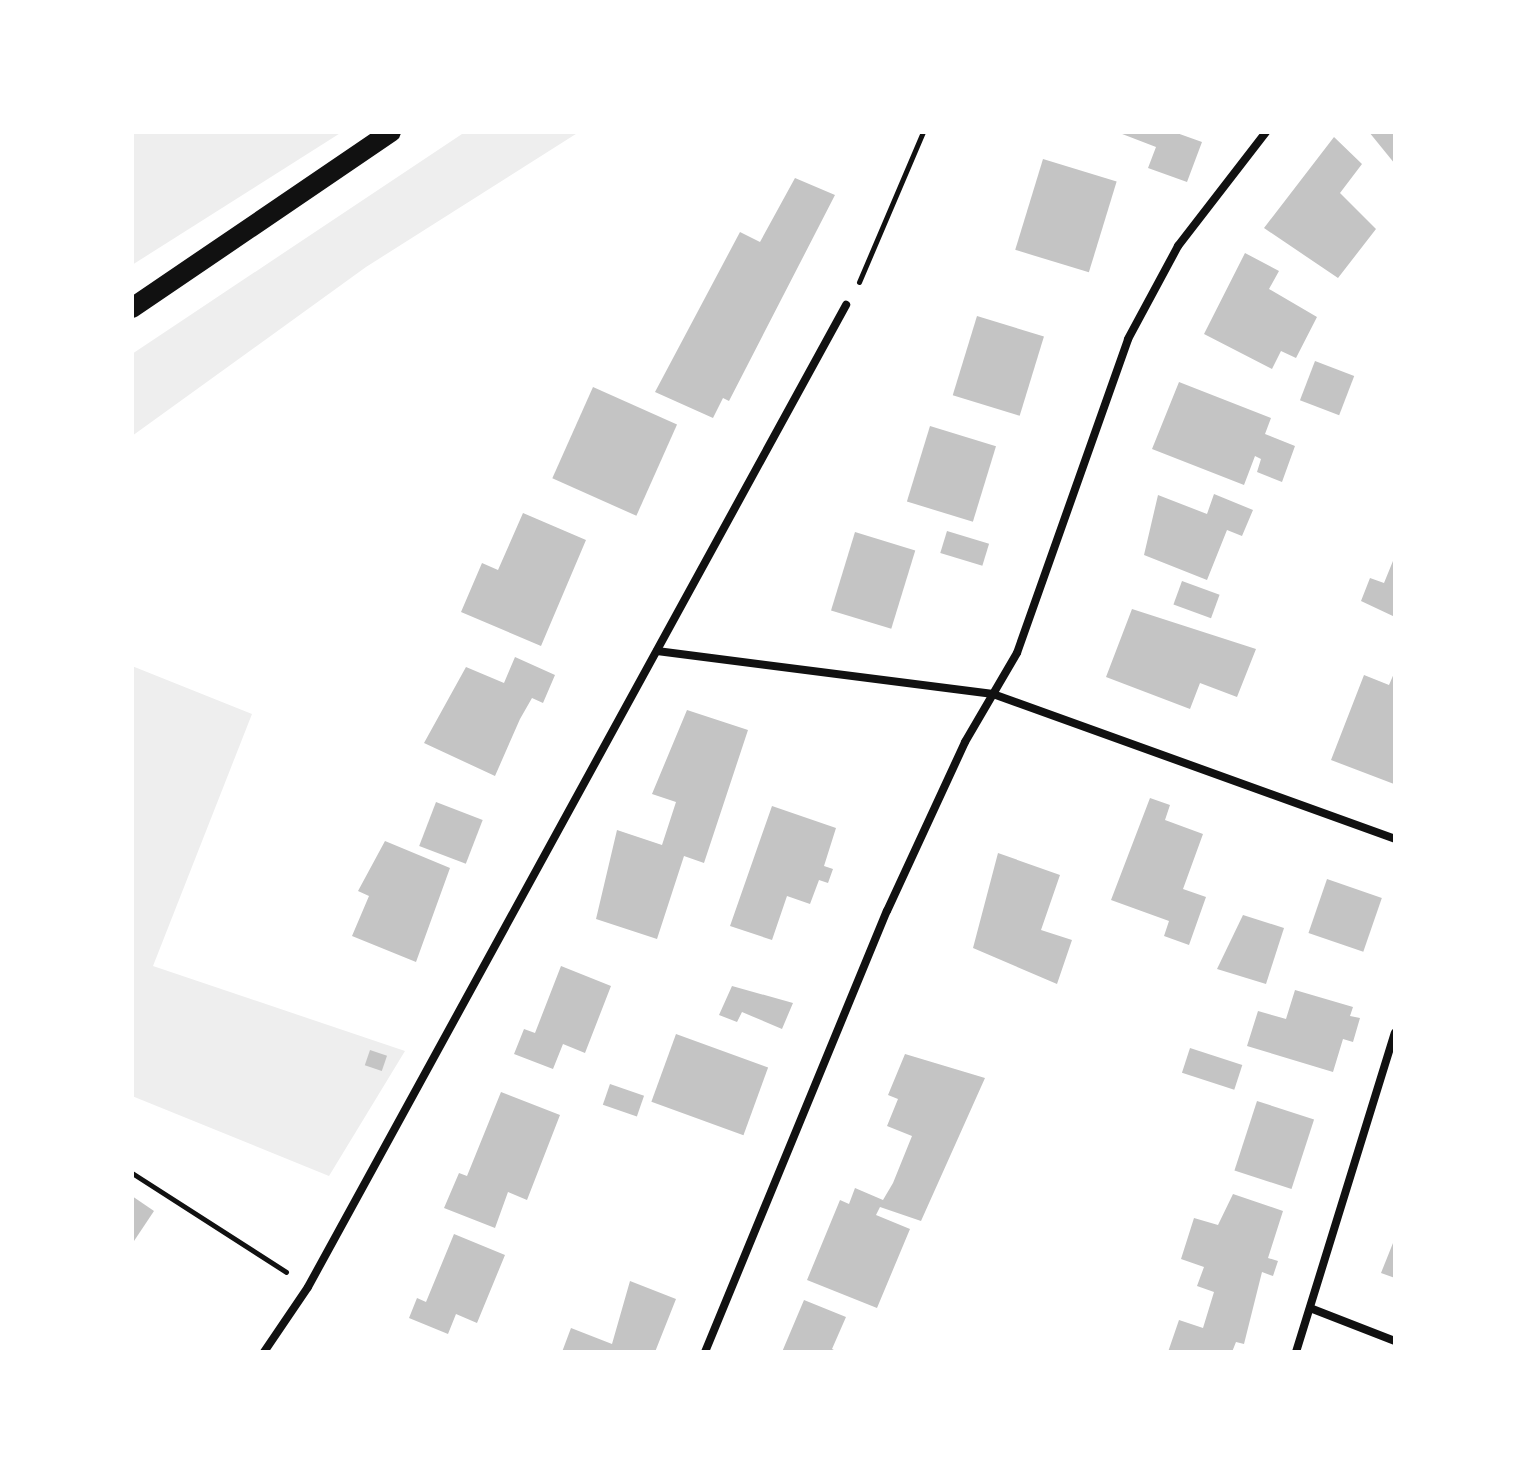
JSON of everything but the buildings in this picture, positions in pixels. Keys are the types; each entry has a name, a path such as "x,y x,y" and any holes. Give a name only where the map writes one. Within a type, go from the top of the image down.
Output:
{"main road":[{"path":"132,308 391,132"}],"street":[{"path":"705,1352 887,911 993,694 1017,653 1128,339 1178,246 1266,132"},
{"path":"264,1352 308,1287 846,305"},
{"path":"657,651 993,694 1395,839"},
{"path":"1296,1352 1395,1033"},
{"path":"1310,1308 1395,1341"}],"path":[{"path":"846,305 905,185 923,132"},
{"path":"132,1173 308,1287"}],"shaded area":[{"path":"132,132 342,132 132,265"},
{"path":"465,132 579,132 366,267 132,436 132,354"},
{"path":"132,666 252,714 153,966 405,1051 329,1176 132,1096"}]}
